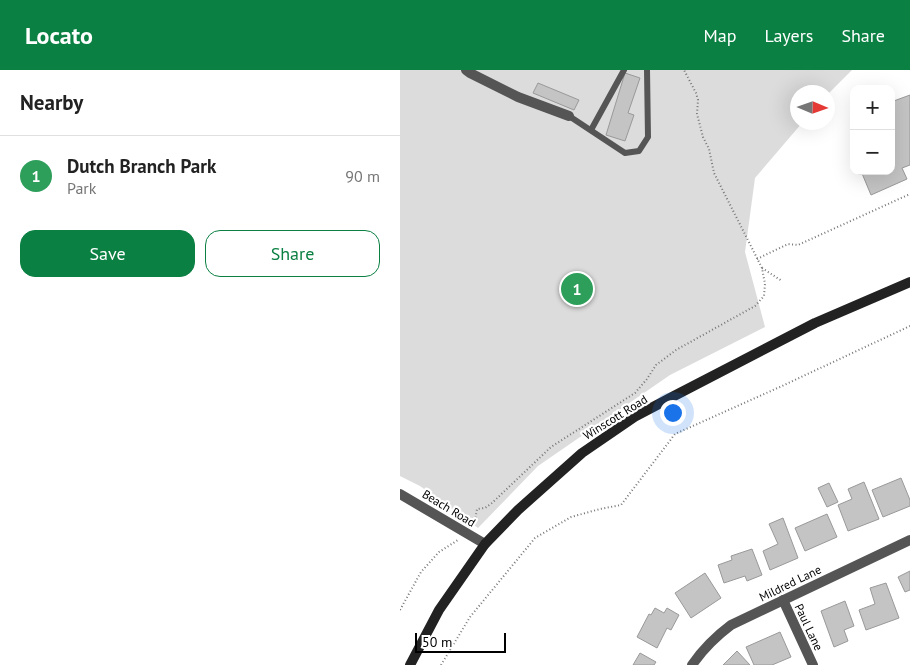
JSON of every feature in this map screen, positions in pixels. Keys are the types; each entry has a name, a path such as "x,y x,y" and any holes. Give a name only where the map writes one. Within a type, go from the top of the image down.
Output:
{"main road":[{"name":"Winscott Road","path":"410,665 439,610 486,544 518,510 582,453 636,416 815,324 910,282"}],"street":[{"path":"466,70 470,74 518,97 569,116"},
{"name":"Beach Road","path":"400,494 486,544"},
{"name":"Mildred Lane","path":"692,665 703,650 731,625 910,540"},
{"name":"Paul Lane","path":"782,600 813,665"}],"lane":[{"path":"591,130 624,70"},
{"path":"569,116 625,153 639,151 648,136 647,70"}],"path":[{"path":"400,610 420,572 438,552 458,540 475,521 477,509 484,508 492,503 552,446 635,393 656,365 676,350 755,306 764,296 765,284 762,268 714,173 697,114 698,100 684,70"},
{"path":"757,259 788,244 798,245 910,194"},
{"path":"762,268 782,281"},
{"path":"441,665 470,617 535,538 571,517 621,505 675,434 910,326"}],"shaded area":[{"path":"400,70 852,70 835,87 835,85 790,85 790,130 796,130 755,178 745,252 765,327 670,375 538,466 478,528 420,486 400,476"}],"building":[{"path":"625,73 640,78 628,113 634,115 625,141 606,135"},
{"path":"538,83 579,100 574,110 533,93"},
{"path":"910,95 910,165 902,168 907,179 871,195 863,175 895,175 895,101"},
{"path":"901,478 910,500 910,506 883,517 872,490"},
{"path":"864,482 879,519 848,531 838,505 852,499 848,489"},
{"path":"829,483 838,502 827,507 818,488"},
{"path":"827,514 837,537 805,551 795,528"},
{"path":"783,518 798,558 770,570 763,551 778,544 769,524"},
{"path":"752,549 762,575 747,581 745,576 724,583 718,565 732,560 731,556"},
{"path":"910,571 910,590 905,592 898,577"},
{"path":"705,573 721,598 691,618 675,593"},
{"path":"886,583 899,618 866,630 859,610 875,604 870,588"},
{"path":"845,601 854,626 844,630 848,641 834,647 821,611"},
{"path":"655,608 664,613 667,608 679,615 671,630 667,628 657,648 637,637 649,614 651,615"},
{"path":"780,632 791,657 772,665 754,665 746,647"},
{"path":"737,651 750,665 723,665"},
{"path":"640,653 656,662 654,665 633,665"}],"place":[{"name":"Dutch Branch Park","path":"577,289"}]}
